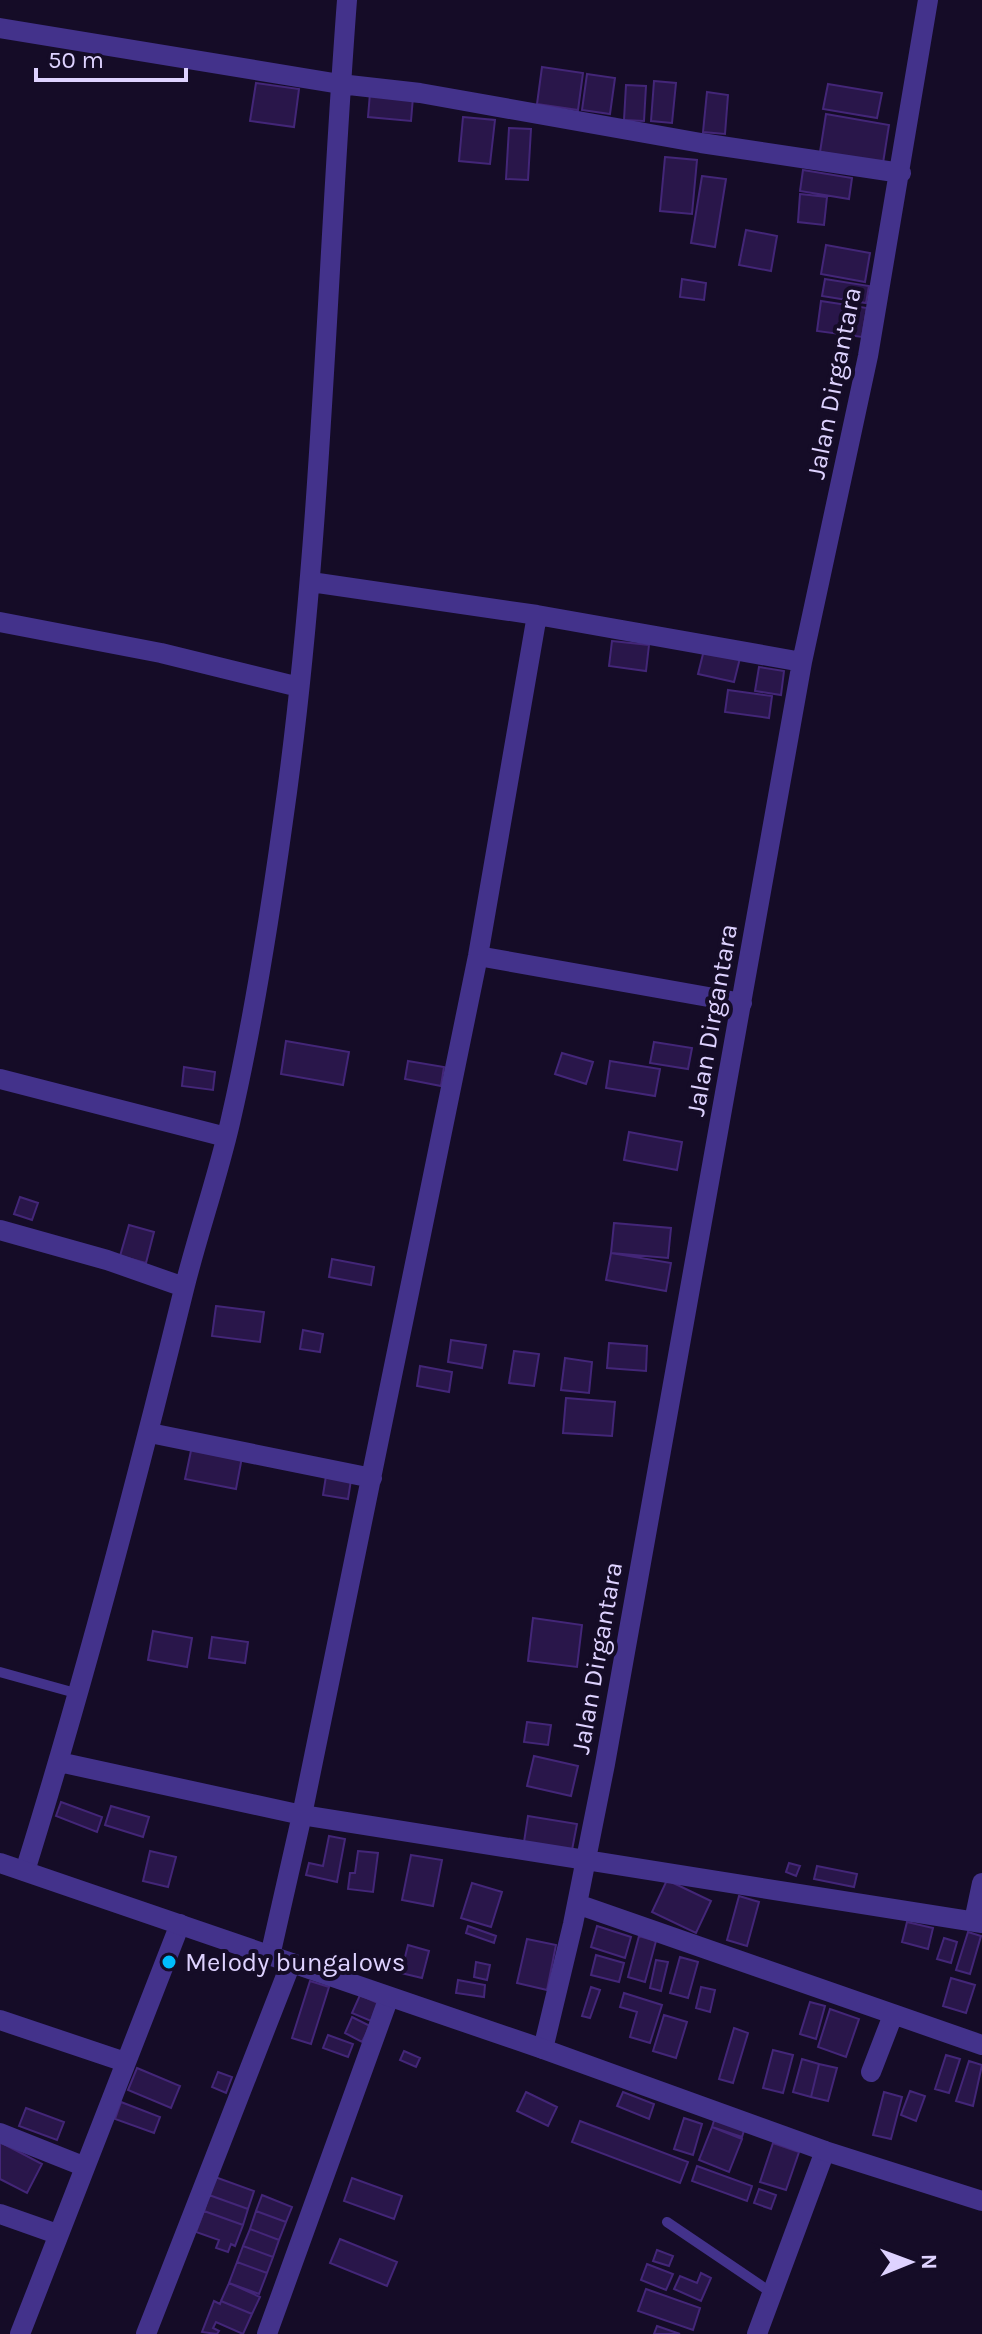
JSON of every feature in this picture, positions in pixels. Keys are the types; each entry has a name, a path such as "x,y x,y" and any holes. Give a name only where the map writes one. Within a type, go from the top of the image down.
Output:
{"street":[{"path":"25,1871 79,1694 150,1433 184,1287 226,1137 262,956 311,582 347,0"},
{"name":"Jalan Dirgantara","path":"543,2049 586,1860 802,662 868,356 928,0"},
{"path":"0,28 340,84 420,93 701,143 901,173"},
{"path":"311,582 537,615 802,662"},
{"path":"270,1956 302,1815 478,956 537,615"},
{"path":"0,622 161,653 299,687"},
{"path":"478,956 742,1003"},
{"path":"0,1079 226,1137"},
{"path":"0,1230 107,1260 184,1287"},
{"path":"150,1433 372,1478"},
{"path":"59,1762 302,1815 978,1922 982,1883"},
{"path":"0,1863 543,2049 825,2151 982,2201"},
{"path":"577,1904 982,2045"},
{"path":"20,2334 180,1924"},
{"path":"146,2334 291,1963"},
{"path":"267,2334 389,1997"},
{"path":"871,2072 893,2015"},
{"path":"0,2020 125,2062"},
{"path":"0,2133 83,2166"},
{"path":"757,2334 825,2151"},
{"path":"0,2214 57,2234"}],"lane":[{"path":"0,1672 79,1694"},
{"path":"667,2222 772,2293"}],"building":[{"path":"542,67 583,73 578,110 537,104"},
{"path":"587,74 615,78 610,114 582,110"},
{"path":"654,81 676,83 672,123 651,121"},
{"path":"256,83 299,89 294,127 250,121"},
{"path":"828,84 882,93 877,118 823,109"},
{"path":"626,85 646,86 644,121 624,120"},
{"path":"707,92 728,95 725,134 703,132"},
{"path":"370,93 413,97 411,121 368,117"},
{"path":"826,114 889,125 883,163 820,152"},
{"path":"463,117 495,120 490,164 459,161"},
{"path":"509,128 531,129 528,180 506,179"},
{"path":"665,157 697,160 692,214 660,211"},
{"path":"803,170 852,178 849,199 800,191"},
{"path":"702,176 726,179 715,247 691,243"},
{"path":"800,194 827,197 824,225 798,222"},
{"path":"746,230 777,236 771,271 739,265"},
{"path":"826,245 870,253 865,282 821,274"},
{"path":"682,279 706,283 704,300 680,297"},
{"path":"825,279 869,286 866,303 822,296"},
{"path":"821,301 867,308 862,337 817,331"},
{"path":"612,641 649,645 646,671 609,666"},
{"path":"704,650 740,658 734,682 698,674"},
{"path":"759,667 784,671 781,695 755,691"},
{"path":"728,690 772,696 769,718 725,712"},
{"path":"286,1041 349,1052 343,1085 281,1074"},
{"path":"654,1042 692,1048 688,1069 650,1063"},
{"path":"562,1053 593,1062 586,1084 555,1074"},
{"path":"408,1061 444,1067 441,1086 405,1079"},
{"path":"610,1061 660,1069 655,1096 606,1088"},
{"path":"184,1067 215,1072 213,1090 182,1086"},
{"path":"629,1132 682,1142 677,1170 624,1160"},
{"path":"20,1197 38,1203 32,1220 14,1214"},
{"path":"614,1223 671,1228 668,1258 611,1253"},
{"path":"129,1225 154,1232 146,1263 120,1256"},
{"path":"611,1253 671,1263 666,1291 606,1280"},
{"path":"332,1259 374,1267 371,1285 329,1277"},
{"path":"216,1306 264,1312 260,1342 212,1336"},
{"path":"303,1330 323,1334 320,1352 300,1349"},
{"path":"451,1340 486,1345 482,1368 448,1362"},
{"path":"609,1343 647,1346 646,1371 607,1368"},
{"path":"514,1351 539,1354 534,1386 509,1383"},
{"path":"565,1358 592,1362 589,1393 561,1390"},
{"path":"420,1366 452,1372 449,1392 417,1386"},
{"path":"566,1398 615,1402 612,1436 563,1433"},
{"path":"192,1446 242,1457 236,1489 185,1479"},
{"path":"326,1476 351,1480 348,1499 323,1495"},
{"path":"533,1618 582,1625 577,1667 528,1661"},
{"path":"153,1631 192,1638 187,1667 148,1660"},
{"path":"212,1637 248,1642 245,1663 209,1658"},
{"path":"527,1722 551,1725 548,1745 524,1742"},
{"path":"534,1756 578,1766 571,1796 527,1786"},
{"path":"61,1802 102,1817 97,1832 56,1816"},
{"path":"111,1806 149,1817 143,1837 105,1825"},
{"path":"528,1816 577,1824 572,1850 524,1842"},
{"path":"329,1836 345,1839 337,1882 306,1875 309,1863 323,1866"},
{"path":"150,1851 176,1857 168,1887 143,1881"},
{"path":"358,1851 378,1853 373,1892 348,1889 350,1873 355,1873"},
{"path":"411,1855 442,1860 433,1906 402,1900"},
{"path":"789,1863 800,1866 796,1876 786,1872"},
{"path":"817,1866 857,1874 854,1887 814,1879"},
{"path":"667,1880 711,1901 696,1933 652,1912"},
{"path":"472,1883 502,1892 491,1927 461,1918"},
{"path":"739,1896 759,1902 747,1946 727,1940"},
{"path":"907,1922 933,1928 928,1949 902,1942"},
{"path":"468,1926 496,1936 494,1943 466,1933"},
{"path":"597,1926 631,1937 625,1958 591,1947"},
{"path":"968,1932 981,1936 970,1974 956,1970"},
{"path":"639,1936 656,1941 645,1982 628,1977"},
{"path":"944,1938 957,1942 951,1963 937,1959"},
{"path":"527,1939 556,1945 547,1990 517,1983"},
{"path":"408,1945 429,1951 422,1978 401,1973"},
{"path":"596,1955 624,1963 619,1982 591,1975"},
{"path":"680,1957 698,1962 688,1998 670,1993"},
{"path":"656,1960 668,1962 661,1991 650,1988"},
{"path":"476,1962 490,1965 487,1980 474,1977"},
{"path":"951,1978 975,1985 966,2013 943,2006"},
{"path":"458,1980 485,1985 484,1997 456,1993"},
{"path":"310,1981 329,1987 311,2044 292,2038"},
{"path":"591,1987 600,1990 590,2018 582,2016"},
{"path":"701,1987 715,1990 710,2012 696,2008"},
{"path":"624,1993 662,2005 650,2043 630,2037 637,2012 620,2007"},
{"path":"360,1995 378,2003 371,2021 352,2013"},
{"path":"810,2002 825,2006 816,2039 800,2034"},
{"path":"830,2009 859,2019 846,2057 818,2047"},
{"path":"664,2015 687,2022 676,2058 653,2051"},
{"path":"352,2017 370,2026 362,2042 345,2033"},
{"path":"734,2028 748,2033 733,2083 719,2079"},
{"path":"328,2035 353,2044 348,2057 323,2048"},
{"path":"773,2050 793,2055 783,2093 763,2088"},
{"path":"404,2051 420,2058 416,2067 400,2060"},
{"path":"946,2055 960,2059 949,2093 935,2089"},
{"path":"802,2059 819,2064 811,2097 793,2092"},
{"path":"969,2061 982,2065 973,2106 956,2101"},
{"path":"819,2064 837,2068 828,2101 811,2097"},
{"path":"137,2068 180,2086 171,2108 128,2090"},
{"path":"218,2072 232,2077 226,2093 212,2087"},
{"path":"910,2091 925,2096 916,2121 901,2115"},
{"path":"526,2092 557,2107 548,2126 517,2111"},
{"path":"623,2092 654,2104 649,2119 617,2106"},
{"path":"884,2092 902,2097 891,2139 873,2135"},
{"path":"121,2102 160,2117 154,2133 115,2119"},
{"path":"26,2108 64,2122 57,2140 19,2126"},
{"path":"716,2114 746,2124 742,2137 712,2127"},
{"path":"684,2118 702,2124 693,2155 674,2149"},
{"path":"580,2121 688,2162 680,2183 572,2142"},
{"path":"712,2127 742,2139 729,2172 699,2160"},
{"path":"0,2142 42,2164 27,2193 0,2179"},
{"path":"773,2143 799,2152 786,2190 760,2182"},
{"path":"697,2166 752,2186 747,2201 692,2181"},
{"path":"215,2177 254,2191 248,2209 209,2195"},
{"path":"352,2178 402,2196 394,2219 344,2201"},
{"path":"759,2189 776,2195 771,2209 754,2203"},
{"path":"209,2195 248,2209 243,2225 204,2211"},
{"path":"262,2195 292,2207 286,2222 256,2211"},
{"path":"204,2211 243,2225 235,2246 231,2244 228,2252 216,2248 219,2240 196,2232"},
{"path":"256,2211 286,2222 279,2240 250,2229"},
{"path":"250,2229 279,2240 273,2257 243,2246"},
{"path":"340,2239 397,2262 387,2286 330,2263"},
{"path":"243,2246 273,2257 267,2273 237,2262"},
{"path":"657,2250 673,2256 669,2266 653,2261"},
{"path":"237,2262 267,2273 259,2294 229,2283"},
{"path":"647,2264 673,2274 666,2290 641,2280"},
{"path":"701,2273 711,2278 701,2301 674,2289 680,2276 697,2283"},
{"path":"229,2283 260,2297 252,2314 221,2301"},
{"path":"646,2289 700,2308 693,2330 638,2311"},
{"path":"214,2301 252,2314 243,2334 216,2322 213,2328 219,2331 217,2334 202,2332"},
{"path":"657,2326 680,2334 654,2334"}],"place":[{"name":"Melody bungalows","path":"169,1962"}]}
